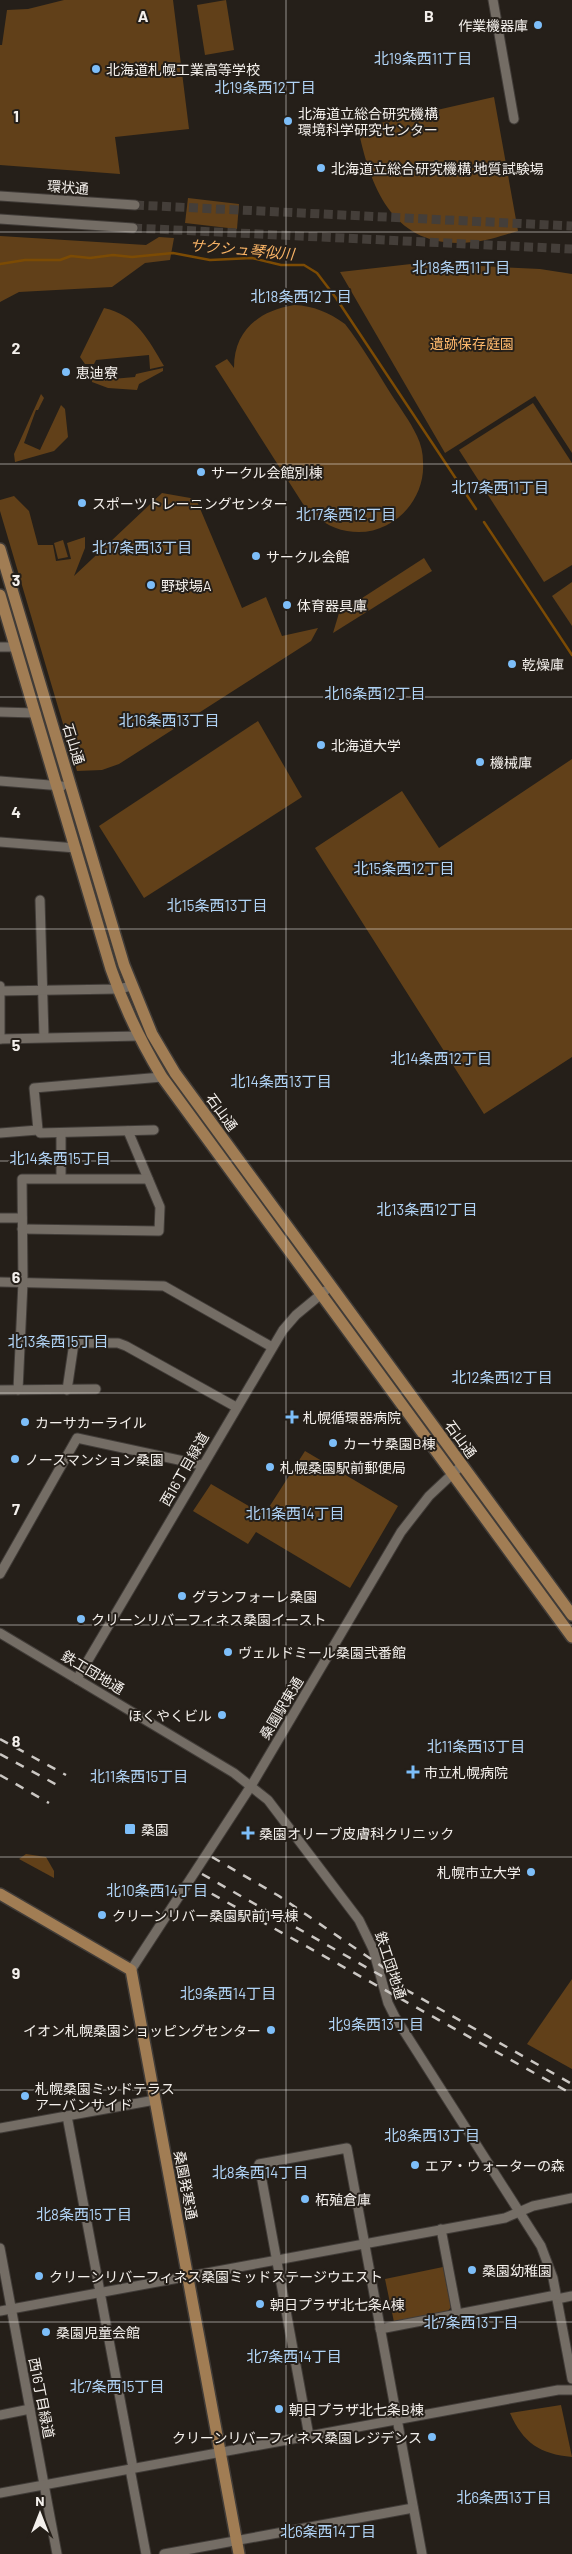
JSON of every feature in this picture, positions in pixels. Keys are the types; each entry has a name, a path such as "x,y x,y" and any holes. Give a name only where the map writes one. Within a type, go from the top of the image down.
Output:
{"main road":[{"name":"石山通","path":"0,549 132,986 152,1034 175,1073 572,1616"},
{"name":"石山通","path":"0,594 118,989 139,1036 162,1077 572,1638"},
{"path":"0,1894 131,1970"},
{"name":"桑園発寒通","path":"131,1970 239,2554"}],"street":[{"path":"493,0 514,119"},
{"name":"環状通","path":"0,196 135,205"},
{"path":"0,219 133,228"},
{"path":"0,646 16,647"},
{"path":"0,712 36,713"},
{"path":"0,781 57,787 71,784"},
{"path":"0,842 76,848"},
{"path":"40,900 44,1037"},
{"path":"0,986 0,1039 139,1036"},
{"path":"0,991 118,989 132,986"},
{"path":"38,1130 34,1088 162,1077"},
{"path":"0,1133 38,1130 40,1132 154,1130"},
{"path":"22,1229 159,1231 160,1207 128,1131"},
{"path":"61,1178 62,1132"},
{"path":"18,1390 22,1282 22,1179 148,1180"},
{"path":"0,1218 22,1218"},
{"path":"0,1282 164,1286 272,1346"},
{"name":"西16丁目緑道","path":"77,1679 272,1346 296,1315 331,1286"},
{"path":"67,1390 74,1342 118,1344 126,1346 236,1407"},
{"path":"0,1390 96,1389"},
{"path":"0,1574 77,1438 202,1465"},
{"name":"桑園駅東通","path":"131,1970 252,1786 402,1532 428,1496 462,1466"},
{"name":"鉄工団地通","path":"0,1633 234,1773 268,1800 359,1920 371,1944 388,2003 394,2016 520,2212 549,2261 572,2379"},
{"path":"0,2128 155,2100"},
{"path":"67,2116 146,2554"},
{"path":"309,2436 259,2164 347,2148 422,2554"},
{"path":"0,2311 441,2229 520,2212 533,2206 572,2198"},
{"path":"441,2229 457,2313"},
{"name":"西16丁目緑道","path":"0,2248 57,2554"},
{"path":"380,2329 457,2313 572,2296"},
{"path":"0,2493 558,2390 572,2390"},
{"path":"0,2415 30,2409"},
{"path":"164,2554 414,2508"}],"green space":[{"name":"北海道札幌工業高等学校","path":"64,0 173,0 189,129 115,137 120,174 0,165 0,45 2,45 7,10 28,9"},
{"path":"226,0 234,50 205,55 197,5"},
{"path":"494,97 518,231 473,242 446,242 424,237 406,226 391,212 380,194 370,174 358,128"},
{"path":"188,198 239,204 237,229 185,223"},
{"path":"0,236 146,245 159,237 174,238 170,260 145,263 112,287 19,292 0,302"},
{"name":"遺跡保存庭園","path":"420,263 540,269 572,274 572,453 535,396 445,453 340,272"},
{"path":"294,305 321,310 345,324 363,349 420,442 423,462 422,477 418,491 402,515 377,529 362,532 340,530 323,521 303,504 215,366 227,359 234,368 238,343 250,325 269,312"},
{"path":"104,308 115,311 133,322 164,366 150,369 149,355 96,360 94,364 85,364 80,357"},
{"path":"163,368 163,371 139,384 137,390 108,388 92,382 91,373 94,372 96,378 112,379 135,377 136,374"},
{"path":"41,394 44,398 38,410 36,410 24,443 40,450 61,405 65,409 68,437 54,451 15,462 14,454"},
{"path":"533,403 572,463 572,565 544,582 459,450"},
{"path":"162,493 196,499 242,608 266,597 282,636 318,628 311,641 119,764 102,770 77,771 0,511 0,500 14,496 29,511 38,545 53,545 56,561 71,559 67,543 85,537 85,548 74,576"},
{"path":"63,540 68,557 58,559 54,543"},
{"path":"424,558 432,571 333,633 339,613"},
{"path":"572,582 572,626 552,596"},
{"path":"258,721 302,797 144,898 99,826"},
{"path":"572,759 572,1057 484,1114 315,848 402,791 439,848"},
{"path":"305,1451 398,1506 350,1588 256,1532 248,1544 193,1511 211,1484 264,1515"},
{"path":"26,1854 46,1857 54,1871 54,1878 19,1859"},
{"path":"572,1979 572,2069 527,2044"},
{"path":"443,2267 451,2307 448,2311 394,2322 385,2279"},
{"path":"561,2405 572,2457 551,2453 534,2445 521,2432 510,2413"}],"waterway":[{"name":"サクシュ琴似川","path":"0,264 25,260 60,260 71,256 90,258 113,255 132,257 173,253 210,260 252,258 281,265 304,265 317,273 336,298 476,509"},
{"name":"サクシュ琴似川","path":"484,522 572,655"}],"tunnel":[{"path":"135,205 572,226"},
{"path":"133,228 572,249"}],"railway":[{"path":"0,1739 66,1775"},
{"path":"0,1754 59,1786"},
{"path":"0,1775 49,1803"},
{"path":"212,1857 279,1896 406,1983"},
{"path":"202,1874 572,2084"},
{"path":"196,1885 572,2094"}],"place":[{"name":"作業機器庫","path":"538,25"},
{"name":"北海道札幌工業高等学校","path":"96,69"},
{"name":"北海道立総合研究機構 環境科学研究センター","path":"288,121"},
{"name":"北海道立総合研究機構 地質試験場","path":"321,168"},
{"name":"恵迪寮","path":"66,372"},
{"name":"サークル会館別棟","path":"201,472"},
{"name":"スポーツトレーニングセンター","path":"82,503"},
{"name":"サークル会館","path":"256,556"},
{"name":"野球場A","path":"151,585"},
{"name":"体育器具庫","path":"287,605"},
{"name":"乾燥庫","path":"512,664"},
{"name":"北海道大学","path":"321,745"},
{"name":"機械庫","path":"480,762"},
{"name":"札幌循環器病院","path":"292,1417"},
{"name":"カーサカーライル","path":"25,1422"},
{"name":"カーサ桑園B棟","path":"333,1443"},
{"name":"ノースマンション桑園","path":"15,1459"},
{"name":"札幌桑園駅前郵便局","path":"270,1467"},
{"name":"グランフォーレ桑園","path":"182,1596"},
{"name":"クリーンリバーフィネス桑園イースト","path":"81,1619"},
{"name":"ヴェルドミール桑園弐番館","path":"228,1652"},
{"name":"ほくやくビル","path":"222,1715"},
{"name":"市立札幌病院","path":"413,1772"},
{"name":"桑園","path":"130,1829"},
{"name":"桑園オリーブ皮膚科クリニック","path":"248,1833"},
{"name":"札幌市立大学","path":"531,1872"},
{"name":"クリーンリバー桑園駅前1号棟","path":"102,1915"},
{"name":"イオン札幌桑園ショッピングセンター","path":"271,2030"},
{"name":"札幌桑園ミッドテラス アーバンサイド","path":"25,2096"},
{"name":"エア・ウォーターの森","path":"415,2165"},
{"name":"柘殖倉庫","path":"305,2199"},
{"name":"桑園幼稚園","path":"472,2270"},
{"name":"クリーンリバーフィネス桑園ミッドステージウエスト","path":"39,2276"},
{"name":"朝日プラザ北七条A棟","path":"260,2304"},
{"name":"桑園児童会館","path":"46,2332"},
{"name":"朝日プラザ北七条B棟","path":"279,2409"},
{"name":"クリーンリバーフィネス桑園レジデンス","path":"432,2437"}],"district":[{"name":"北19条西11丁目","path":"423,58"},
{"name":"北19条西12丁目","path":"265,87"},
{"name":"北18条西11丁目","path":"461,267"},
{"name":"北18条西12丁目","path":"301,296"},
{"name":"北17条西11丁目","path":"500,487"},
{"name":"北17条西12丁目","path":"346,514"},
{"name":"北17条西13丁目","path":"142,547"},
{"name":"北16条西12丁目","path":"375,693"},
{"name":"北16条西13丁目","path":"169,720"},
{"name":"北15条西12丁目","path":"404,868"},
{"name":"北15条西13丁目","path":"217,905"},
{"name":"北14条西12丁目","path":"441,1058"},
{"name":"北14条西13丁目","path":"281,1081"},
{"name":"北14条西15丁目","path":"60,1158"},
{"name":"北13条西12丁目","path":"427,1209"},
{"name":"北13条西15丁目","path":"58,1341"},
{"name":"北12条西12丁目","path":"502,1377"},
{"name":"北11条西14丁目","path":"295,1513"},
{"name":"北11条西13丁目","path":"476,1746"},
{"name":"北11条西15丁目","path":"139,1776"},
{"name":"北10条西14丁目","path":"157,1890"},
{"name":"北9条西14丁目","path":"228,1993"},
{"name":"北9条西13丁目","path":"376,2024"},
{"name":"北8条西13丁目","path":"432,2135"},
{"name":"北8条西14丁目","path":"260,2172"},
{"name":"北8条西15丁目","path":"84,2214"},
{"name":"北7条西13丁目","path":"471,2322"},
{"name":"北7条西14丁目","path":"294,2356"},
{"name":"北7条西15丁目","path":"117,2386"},
{"name":"北6条西13丁目","path":"504,2497"},
{"name":"北6条西14丁目","path":"328,2531"}]}
